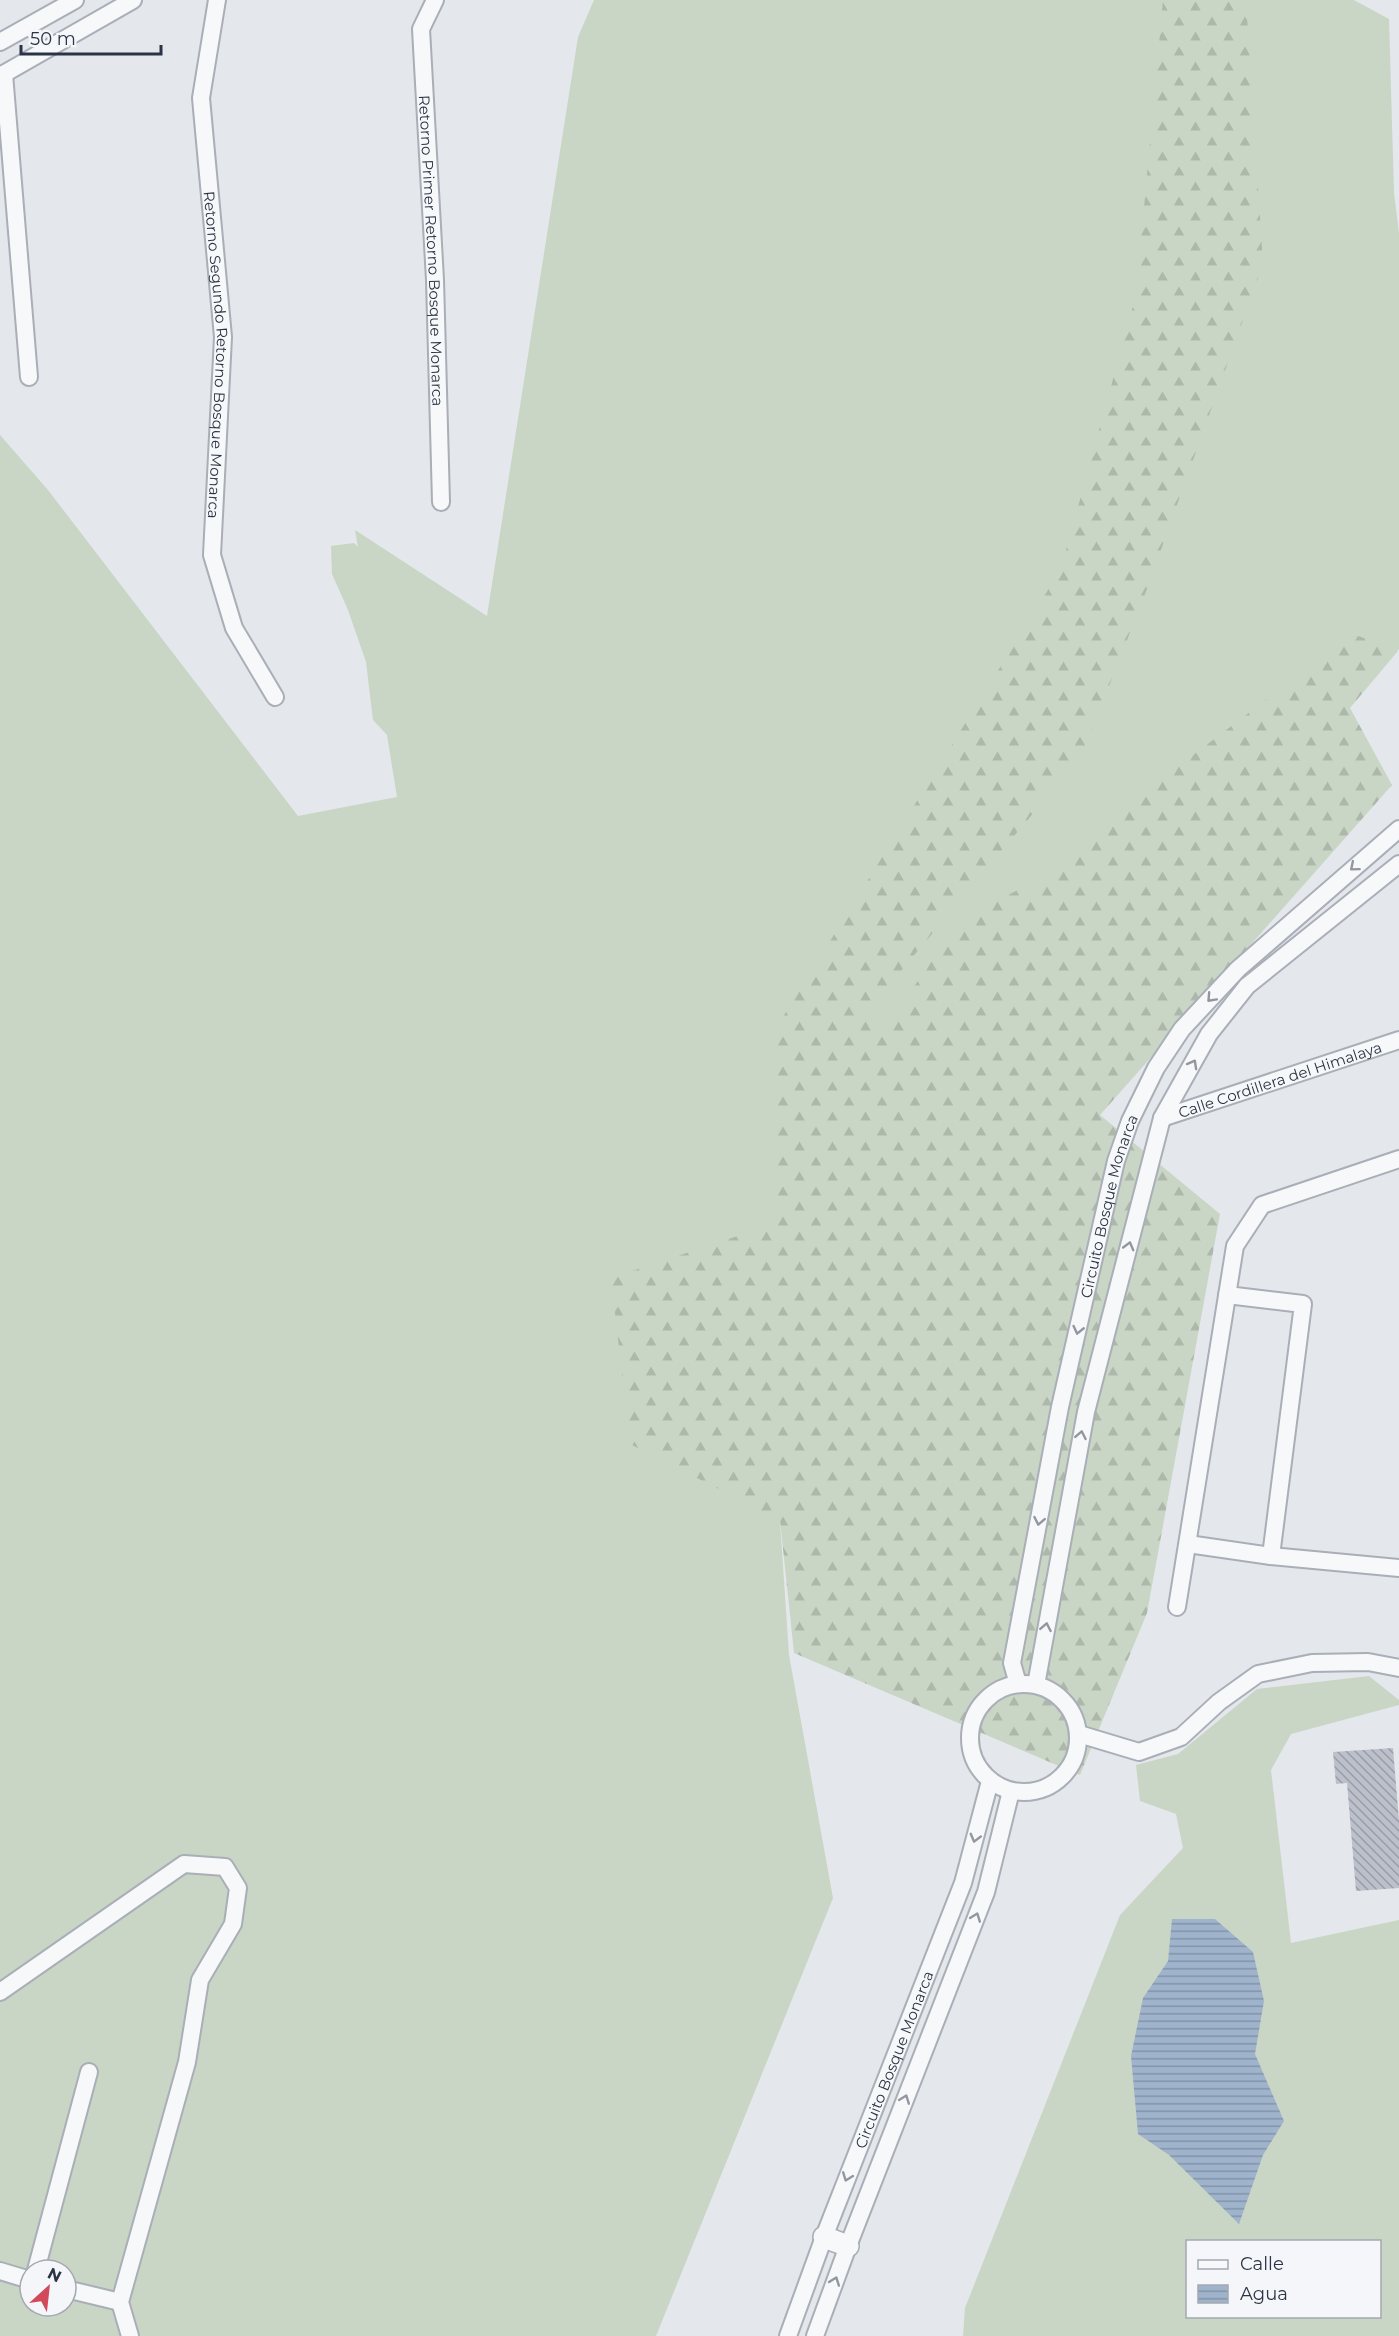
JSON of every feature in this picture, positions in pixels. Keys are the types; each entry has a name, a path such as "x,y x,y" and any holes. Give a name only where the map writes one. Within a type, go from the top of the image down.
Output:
{"street":[{"path":"0,42 75,0"},
{"path":"29,376 2,75 133,0"},
{"name":"Retorno Segundo Retorno Bosque Monarca","path":"218,0 201,98 223,337 212,555 234,628 274,697"},
{"name":"Retorno Primer Retorno Bosque Monarca","path":"435,0 421,29 435,280 441,502"},
{"name":"Circuito Bosque Monarca","path":"1018,1684 1012,1663 1060,1407 1116,1161 1130,1121 1156,1068 1182,1029 1238,969 1399,829"},
{"name":"Circuito Bosque Monarca","path":"1036,1685 1086,1412 1162,1118 1209,1034 1247,986 1399,864"},
{"name":"Calle Cordillera del Himalaya","path":"1162,1118 1399,1040"},
{"path":"1177,1607 1235,1246 1262,1205 1399,1159"},
{"path":"1227,1295 1303,1304 1270,1556"},
{"path":"1188,1544 1270,1556 1399,1568"},
{"path":"1079,1734 1139,1752 1181,1737 1219,1702 1258,1674 1312,1663 1368,1662 1399,1668"},
{"path":"1018,1684 1036,1685 1053,1691 1066,1702 1075,1718 1079,1734 1077,1755 1067,1773 1052,1786 1032,1792 1011,1791 990,1781 978,1768 971,1751 969,1732 974,1715 985,1699 1000,1689 1018,1684"},
{"name":"Circuito Bosque Monarca","path":"788,2336 824,2237 963,1883 990,1781"},
{"name":"Circuito Bosque Monarca","path":"815,2336 986,1892 1011,1791"},
{"path":"0,1992 184,1864 225,1867 238,1888 232,1924 200,1980 187,2062 120,2302 130,2336"},
{"path":"39,2258 88,2072"},
{"path":"824,2237 848,2246"},
{"path":"0,2271 18,2276"},
{"path":"78,2292 120,2302"}],"green space":[{"path":"594,0 1354,0 1389,19 1394,193 1399,233 1399,649 762,1253 789,1655 833,1898 656,2336 0,2336 0,435 48,490 298,816 397,797 387,735 373,720 366,662 348,610 332,574 331,546 354,543 358,547 355,530 487,616 578,37"},
{"path":"1163,0 1246,0 1263,264 1147,589 1082,755 859,1021 890,1023 959,919 1067,866 1172,771 1353,634 1398,651 1350,708 1392,785 1100,1115 1220,1214 1147,1613 1080,1775 794,1653 780,1520 630,1444 611,1278 777,1223 773,1033 1061,569 1136,295"},
{"path":"1369,1676 1399,1700 1399,1705 1291,1734 1271,1770 1291,1943 1399,1920 1399,2336 963,2336 965,2308 1120,1915 1183,1848 1176,1814 1140,1801 1136,1765 1178,1754 1257,1689"}],"water":[{"path":"1172,1919 1215,1919 1253,1952 1264,2001 1255,2054 1284,2121 1263,2155 1239,2224 1169,2155 1138,2134 1131,2056 1143,1998 1168,1961"}],"building":[{"path":"1393,1748 1399,1821 1399,1888 1356,1891 1347,1783 1336,1784 1333,1752"}]}
